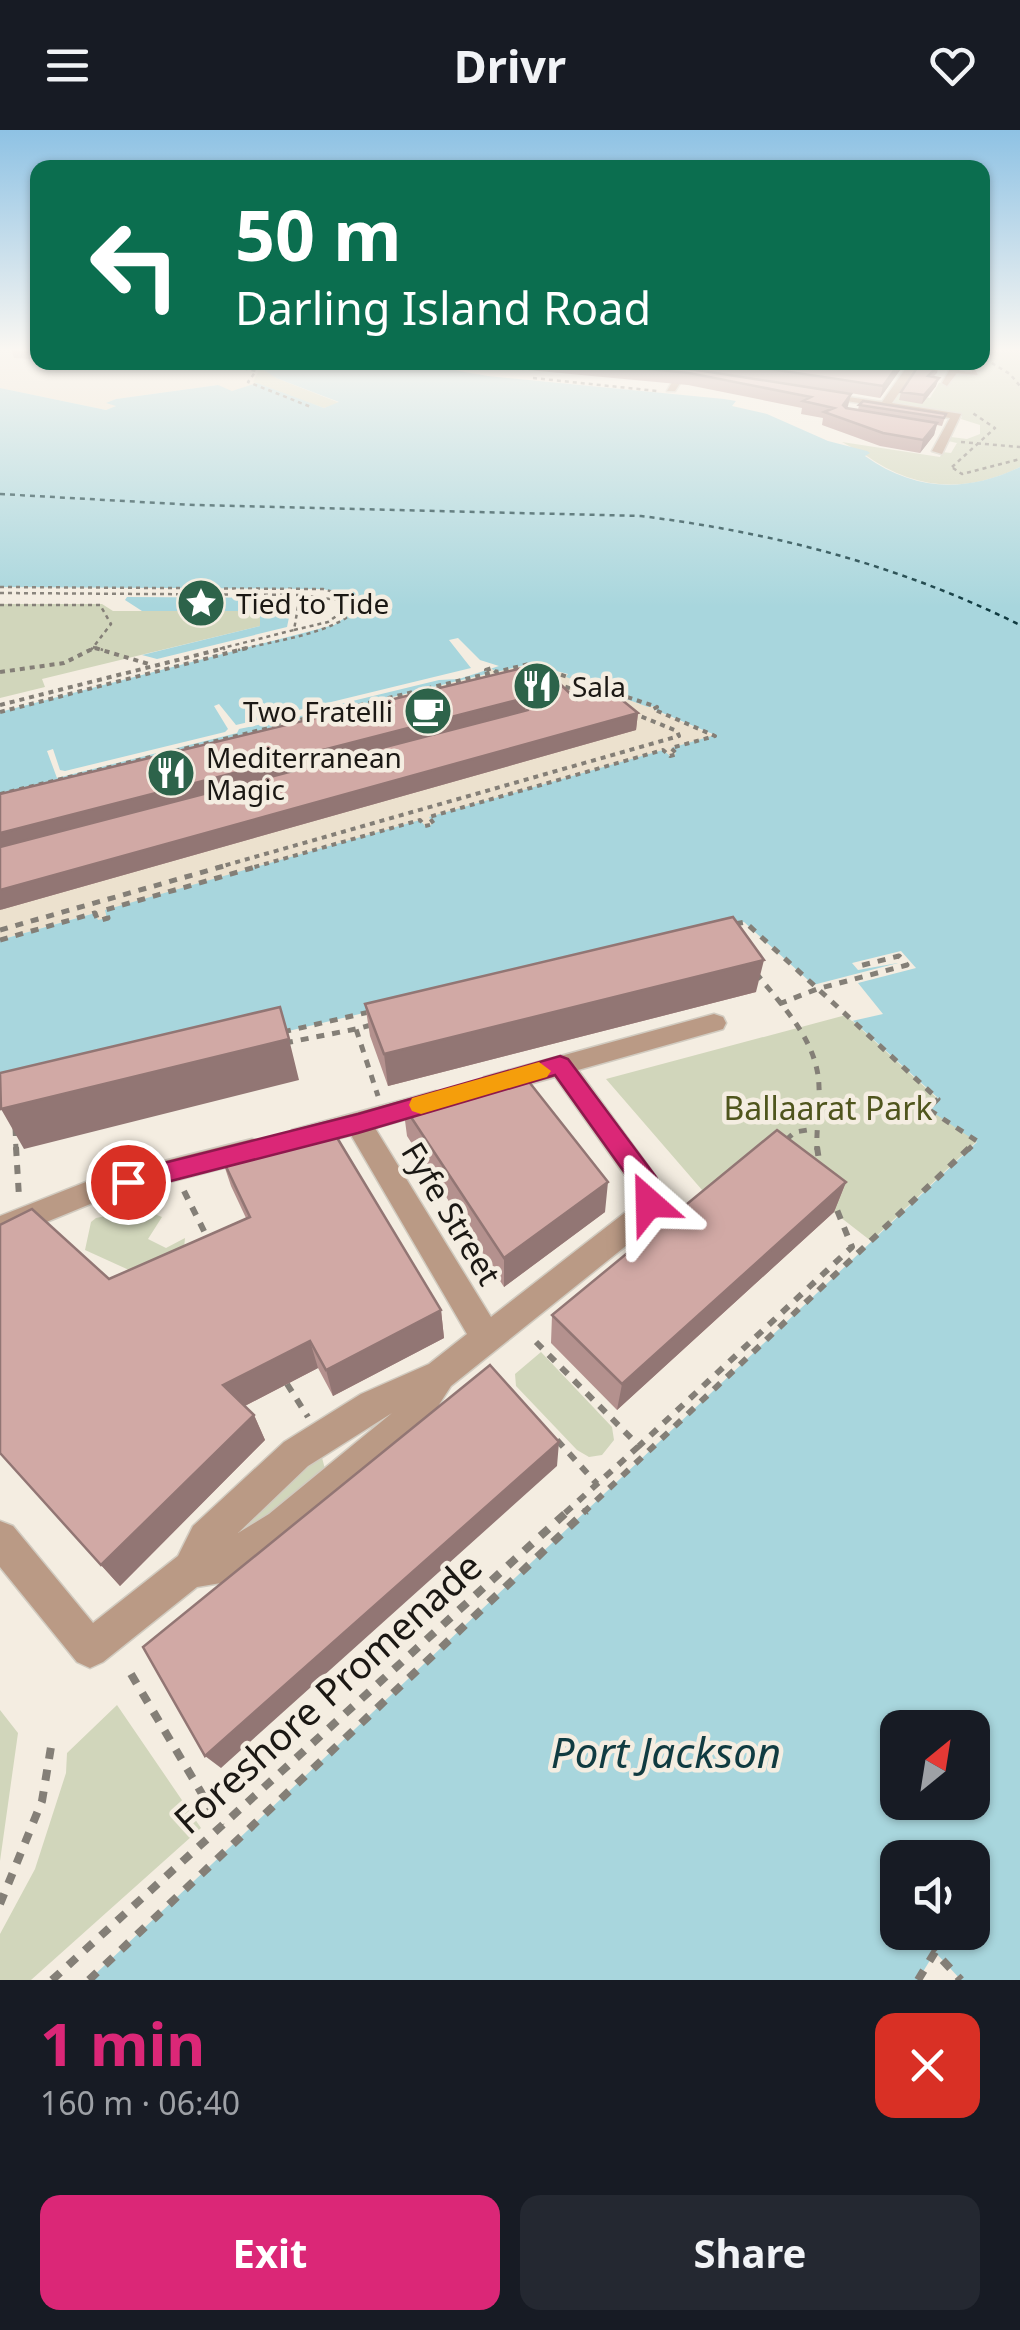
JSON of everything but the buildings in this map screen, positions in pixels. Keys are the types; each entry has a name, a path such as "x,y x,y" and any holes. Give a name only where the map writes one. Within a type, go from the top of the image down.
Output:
{"street":[{"path":"938,451 947,434"},
{"path":"0,1229 96,1190 358,1123 714,1023"},
{"path":"0,1539 90,1650 190,1569 206,1539 296,1454 374,1404 440,1374 637,1220 649,1203 647,1184 560,1065"},
{"name":"Fyfe Street","path":"358,1123 486,1339"},
{"path":"190,1569 214,1569 281,1526 392,1437 414,1414 440,1374"}],"path":[{"path":"987,434 964,462 952,466 962,474 1020,459"},
{"path":"976,444 1020,447"},
{"path":"10,587 116,587"},
{"path":"0,591 26,587"},
{"path":"0,708 334,626 350,617 356,608 350,597 330,590 100,587 92,593"},
{"path":"0,591 310,595 337,600 342,612 306,628 0,708"},
{"path":"294,630 300,595"},
{"path":"0,606 100,606 112,624 103,640 63,663 0,672"},
{"path":"92,648 156,666"},
{"path":"0,794 281,725 277,720 284,718 287,723 490,674 486,670 492,668 496,672 531,664 583,681"},
{"path":"529,674 606,703"},
{"path":"554,682 568,676 671,714"},
{"path":"640,716 655,708"},
{"path":"0,940 95,913 98,920 108,918 105,910 420,820 425,826 434,824 430,817 663,750 670,756 677,754 671,748 715,736 655,708"},
{"path":"0,930 678,736 678,731 623,710"},
{"path":"779,1004 817,989 907,965 899,956 860,966"},
{"path":"749,963 815,1057 819,1077 814,1130 821,1169"},
{"path":"282,1044 374,1024"},
{"path":"356,1028 378,1096"},
{"path":"14,1125 18,1197"},
{"path":"780,1144 795,1132 814,1130"},
{"path":"182,1187 213,1249"},
{"name":"Foreshore Promenade","path":"52,1980 852,1247 833,1200"},
{"path":"536,1342 639,1446"},
{"path":"287,1384 312,1424"},
{"path":"547,1430 596,1484"},
{"path":"131,1674 221,1826"},
{"path":"0,1904 42,1802 52,1747"},
{"path":"918,1980 935,1952 961,1980"}],"shaded area":[{"path":"529,664 657,707 654,710 715,736 672,748 677,754 430,818 434,824 98,921 94,913 0,940 0,794 280,725 277,720 288,723 488,674 486,670 492,668 496,672"}],"green space":[{"path":"979,434 1020,434 1020,467 979,481 940,484 902,475 864,454 867,451 860,452 842,442 940,457 942,452 951,453 957,443 948,441 951,437 967,439"},
{"path":"0,604 102,604 113,611 261,611 260,626 42,679 45,687 0,698"},
{"name":"Ballaarat Park","path":"846,1015 938,1099 928,1108 977,1141 871,1241 768,1161 715,1205 606,1079"},
{"path":"142,1209 162,1217 148,1239 166,1248 185,1238 183,1259 140,1275 85,1250 91,1222 96,1218"},
{"path":"541,1352 612,1427 614,1440 602,1455 589,1457 577,1450 516,1386 515,1374"},
{"path":"320,1450 325,1469 208,1562"},
{"path":"117,1705 201,1828 31,1980 0,1980 0,1934 35,1869 66,1773 67,1753"},
{"path":"0,1710 18,1733 0,1861"}],"water":[{"name":"Port Jackson","path":"0,434 813,434 867,451 870,453 865,456 884,468 921,482 980,481 1020,467 1020,1980 961,1980 935,1952 918,1980 89,1980 977,1142 928,1109 938,1098 744,922 0,1100 0,940 95,913 98,920 107,918 105,910 420,820 425,826 433,824 429,817 663,750 670,756 676,754 671,748 715,735 653,709 655,706 648,707 566,677 568,674 529,664 496,672 491,668 486,670 490,673 287,723 278,720 281,725 0,794 0,712 334,625 354,612 355,603 344,594 323,589 0,587"},
{"path":"293,598 287,627 157,659 142,655 260,626 260,611 142,611 125,600"}],"pier":[{"path":"458,638 480,660 499,666 57,778 47,751 53,749 60,770 65,771 225,732 228,729 214,706 219,704 236,725 471,668 449,640"},
{"path":"901,951 916,968 858,983 883,1014 852,1021 813,985 898,963 858,970 852,963"}],"ferry route":[{"path":"0,494 195,505 641,516 740,532 835,554 929,585 1020,625"}],"slow traffic":[{"path":"421,1105 539,1071"}],"place":[{"name":"Tied to Tide","path":"201,603"},
{"name":"Sala","path":"537,686"},
{"name":"Two Fratelli","path":"428,711"},
{"name":"Mediterranean Magic","path":"171,773"}],"route":[{"path":"128,1182 358,1123 560,1065 647,1184 649,1203"}]}
